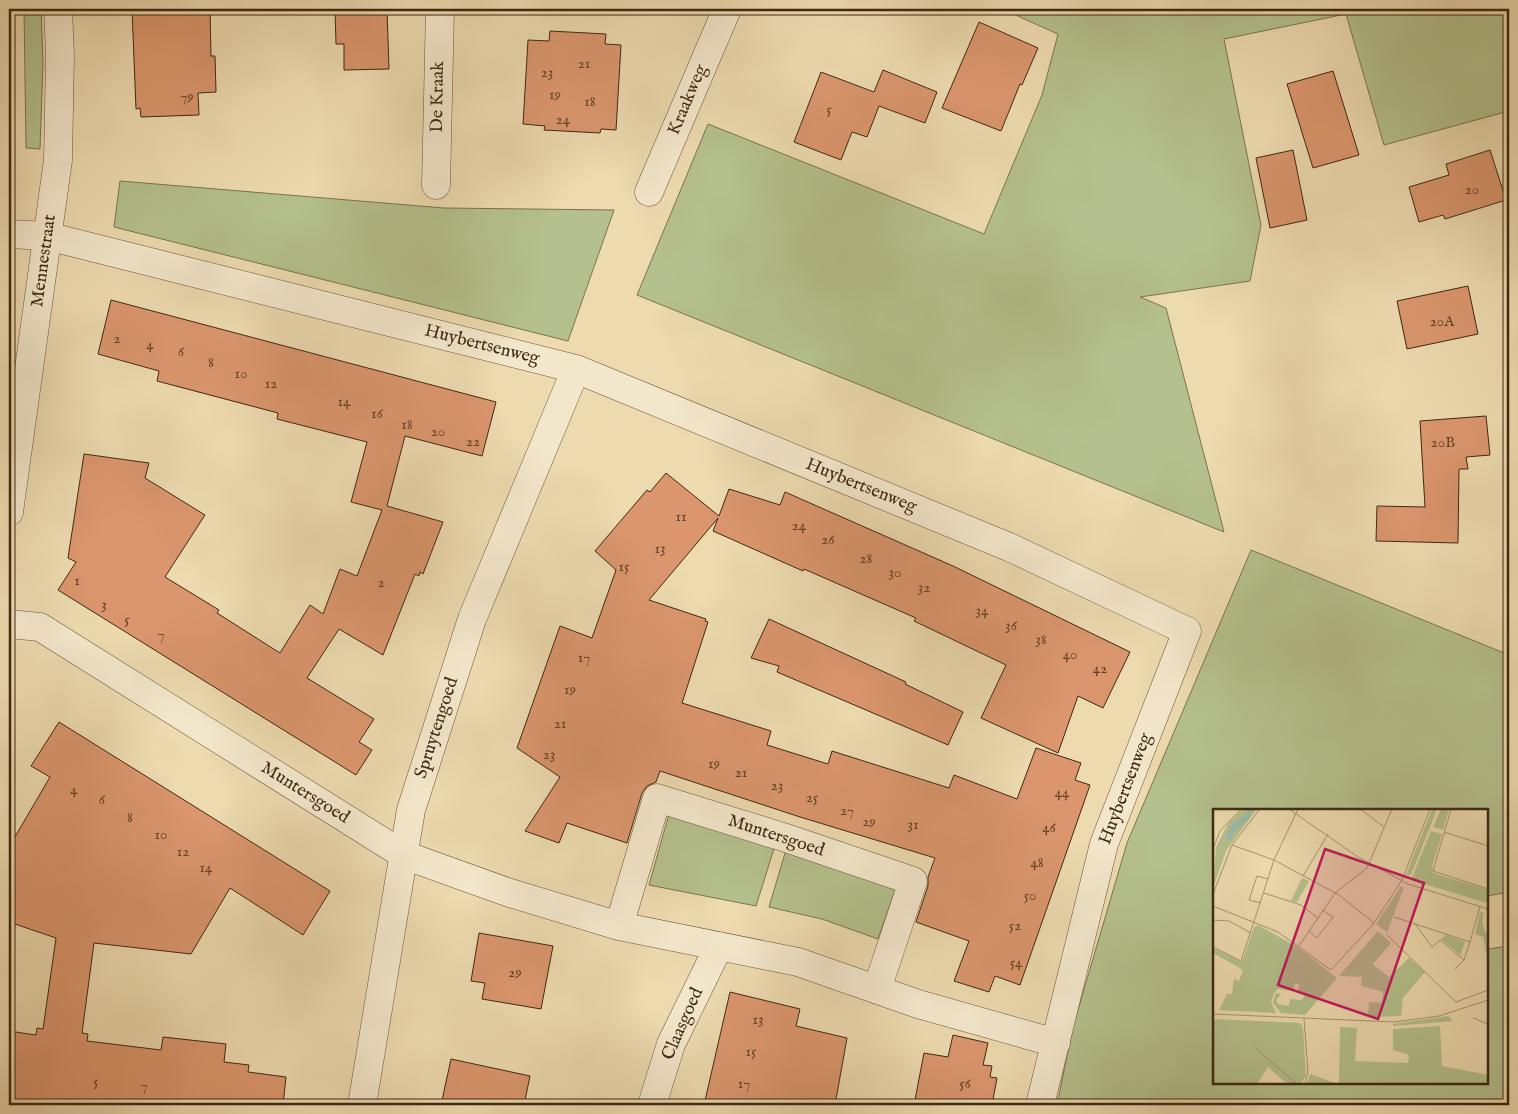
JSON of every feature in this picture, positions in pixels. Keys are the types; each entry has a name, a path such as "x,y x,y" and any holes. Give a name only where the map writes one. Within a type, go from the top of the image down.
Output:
{"street":[{"name":"Mennestraat","path":"9,512 58,160 60,55 58,9"},
{"name":"De Kraak","path":"436,185 440,9"},
{"name":"Kraakweg","path":"649,192 727,9"},
{"name":"Huybertsenweg","path":"9,234 47,236 576,369 1009,547 1186,631 1104,844 1040,1105"},
{"name":"Spruytengoed","path":"362,1105 411,810 472,619 576,369"},
{"name":"Muntersgoed","path":"9,624 40,627 404,855 510,893 619,926 798,962 918,1004 1056,1043"},
{"name":"Muntersgoed","path":"619,926 657,798 783,837 913,881 877,989"},
{"name":"Claasgoed","path":"652,1105 671,1044 719,946"}],"green space":[{"path":"24,9 41,9 43,63 40,149 26,148"},
{"path":"1002,9 1502,9 1509,30 1509,111 1384,145 1346,14 1224,39 1261,225 1250,281 1140,297 1166,308 1224,532 637,295 708,124 984,234 1042,95 1058,34"},
{"path":"120,181 444,208 614,210 568,341 114,227"},
{"path":"1251,550 1509,655 1509,892 1488,896 1488,809 1213,809 1213,1084 1488,1084 1488,949 1509,946 1509,1105 1057,1105 1073,1027 1127,843"},
{"path":"671,807 777,839 756,906 649,885"},
{"path":"788,843 899,879 878,939 822,919 769,907"}],"building":[{"path":"132,9 210,9 211,56 215,56 216,92 198,93 199,115 141,117 140,108 136,109"},
{"path":"335,9 387,9 389,69 344,70 344,44 336,44"},
{"path":"979,22 1038,48 1022,85 1020,84 1001,131 942,108"},
{"path":"550,31 606,34 605,44 621,45 616,130 601,129 600,133 544,130 545,126 523,124 528,40 549,41"},
{"path":"883,70 937,92 925,123 879,106 867,137 852,132 841,160 794,142 821,72 874,92"},
{"path":"1333,71 1359,155 1313,168 1287,84"},
{"path":"1293,150 1307,220 1270,228 1256,158"},
{"path":"1490,150 1506,200 1445,219 1443,215 1419,222 1409,187 1449,175 1446,164"},
{"path":"1468,286 1478,334 1407,349 1397,301"},
{"path":"111,300 496,402 482,456 405,436 387,506 443,522 423,574 420,572 419,576 415,574 383,655 339,629 307,678 374,719 359,742 372,750 356,775 58,590 76,562 68,558 84,454 149,463 145,478 205,515 165,577 219,610 217,613 280,653 310,605 323,614 340,569 357,576 382,510 351,502 367,442 277,419 278,413 157,381 159,371 98,354"},
{"path":"1486,416 1490,455 1466,457 1468,469 1459,469 1458,543 1376,541 1377,506 1425,507 1420,421"},
{"path":"666,473 719,516 729,489 780,505 785,492 953,566 1130,652 1103,708 1078,696 1058,753 981,718 1006,665 914,621 916,618 713,531 718,518 649,600 706,619 705,621 708,622 682,703 771,731 767,745 828,764 832,751 949,788 954,775 1017,799 1036,748 1081,763 1075,780 1090,785 1020,985 995,976 989,992 954,981 969,941 916,922 935,858 800,817 660,771 656,782 647,786 642,793 627,843 567,823 559,843 525,831 560,777 517,748 560,626 592,638 616,570 595,551 647,490 650,492"},
{"path":"769,619 906,682 905,684 963,712 948,745 777,672 779,666 751,658"},
{"path":"59,722 330,891 303,935 230,888 191,954 94,943 82,1033 88,1034 87,1041 161,1050 163,1037 226,1044 224,1062 249,1065 248,1072 286,1077 283,1105 9,1105 9,1031 36,1035 37,1028 43,1029 56,938 9,922 9,847 50,777 31,766"},
{"path":"479,933 553,946 541,1009 482,999 485,983 471,981"},
{"path":"730,992 800,1009 796,1026 847,1038 835,1105 704,1105"},
{"path":"953,1035 988,1043 983,1065 992,1066 990,1077 997,1078 992,1105 914,1105 924,1053 948,1057"},
{"path":"451,1059 530,1076 524,1105 441,1105"}]}
